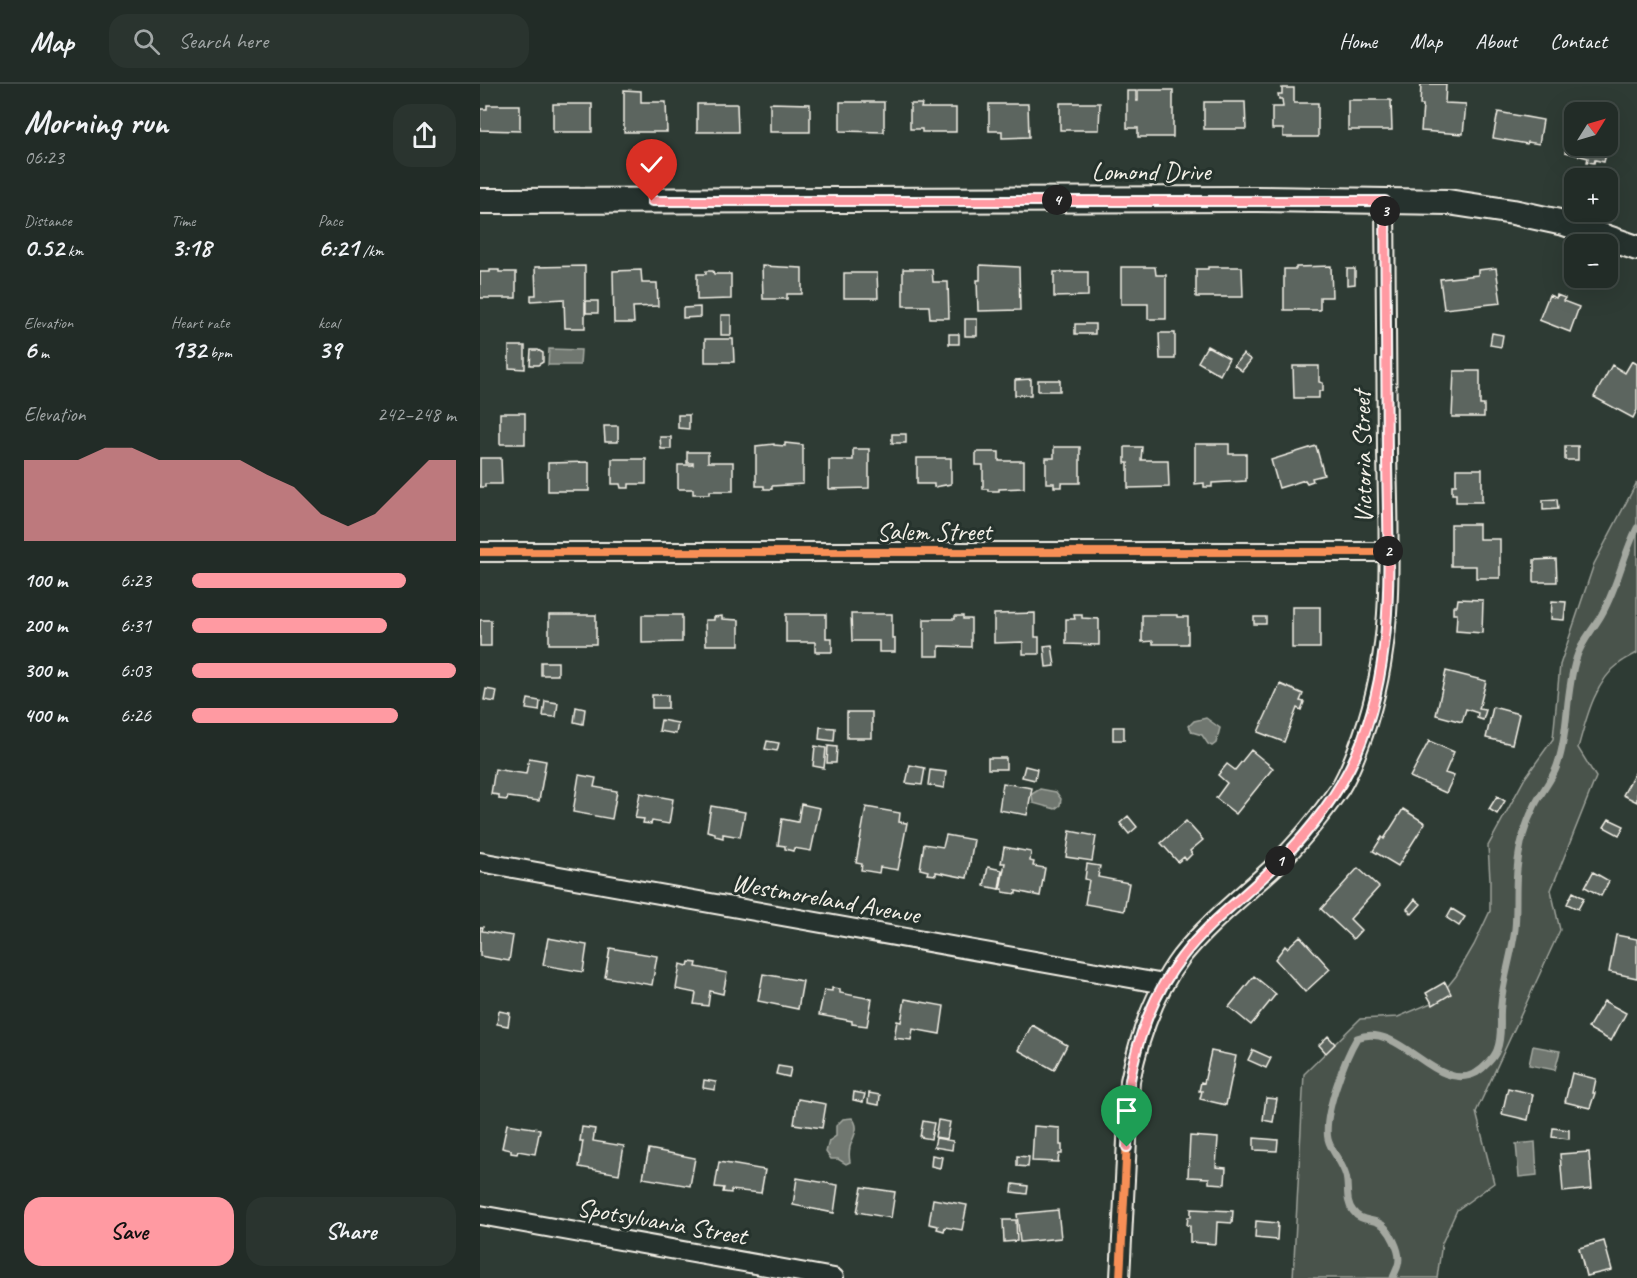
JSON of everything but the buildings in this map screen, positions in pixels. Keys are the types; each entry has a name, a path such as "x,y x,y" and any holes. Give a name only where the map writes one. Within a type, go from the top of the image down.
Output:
{"main road":[{"name":"Lomond Drive","path":"480,201 1244,199 1448,202 1564,223 1637,248"}],"street":[{"name":"Victoria Street","path":"1120,1278 1130,1081 1147,1019 1164,984 1182,957 1214,922 1278,864 1341,786 1357,753 1372,710 1383,665 1387,628 1385,201"},
{"name":"Salem Street","path":"480,552 1388,552"},
{"name":"Westmoreland Avenue","path":"480,862 1164,984"},
{"name":"Spotsylvania Street","path":"480,1215 834,1278"}],"shaded area":[{"path":"549,349 581,350 580,365 548,365"},
{"path":"1637,482 1637,653 1611,671 1598,690 1588,713 1578,748 1596,777 1551,890 1560,930 1476,1112 1494,1183 1457,1210 1442,1243 1437,1278 1293,1278 1304,1074 1360,1019 1398,1017 1436,1001 1456,976 1474,945 1490,911 1488,846 1525,778 1553,739 1560,665 1594,564"},
{"path":"1206,718 1220,728 1216,743 1212,746 1202,735 1192,732 1189,726 1194,721"},
{"path":"1040,789 1056,792 1061,799 1060,805 1055,809 1033,803 1032,794"},
{"path":"1533,1046 1560,1051 1555,1070 1529,1065"},
{"path":"852,1118 856,1125 856,1132 850,1147 850,1162 846,1164 838,1159 831,1159 826,1152 829,1141 836,1136 836,1126 843,1119"},
{"path":"1535,1142 1537,1175 1519,1177 1516,1144"}],"waterway":[{"path":"1393,1278 1399,1260 1394,1241 1382,1225 1361,1218 1353,1211 1349,1203 1344,1171 1328,1139 1327,1129 1336,1087 1357,1038 1373,1035 1388,1039 1446,1074 1461,1077 1479,1071 1496,1053 1500,1039 1502,995 1515,929 1517,870 1523,837 1531,813 1552,776 1561,753 1570,685 1578,652 1608,602 1637,528"}],"cycle path":[{"path":"1120,1278 1130,1081 1138,1048 1155,1000 1181,957 1214,921 1284,857 1333,798 1344,782 1353,762 1374,699 1386,628 1389,557 1385,201"},
{"path":"480,552 1388,552"}],"route":[{"path":"652,201 1256,199 1385,201 1389,590 1383,665 1372,710 1357,753 1341,786 1278,864 1214,922 1182,957 1164,984 1147,1019 1136,1053 1130,1081 1127,1147"}]}
